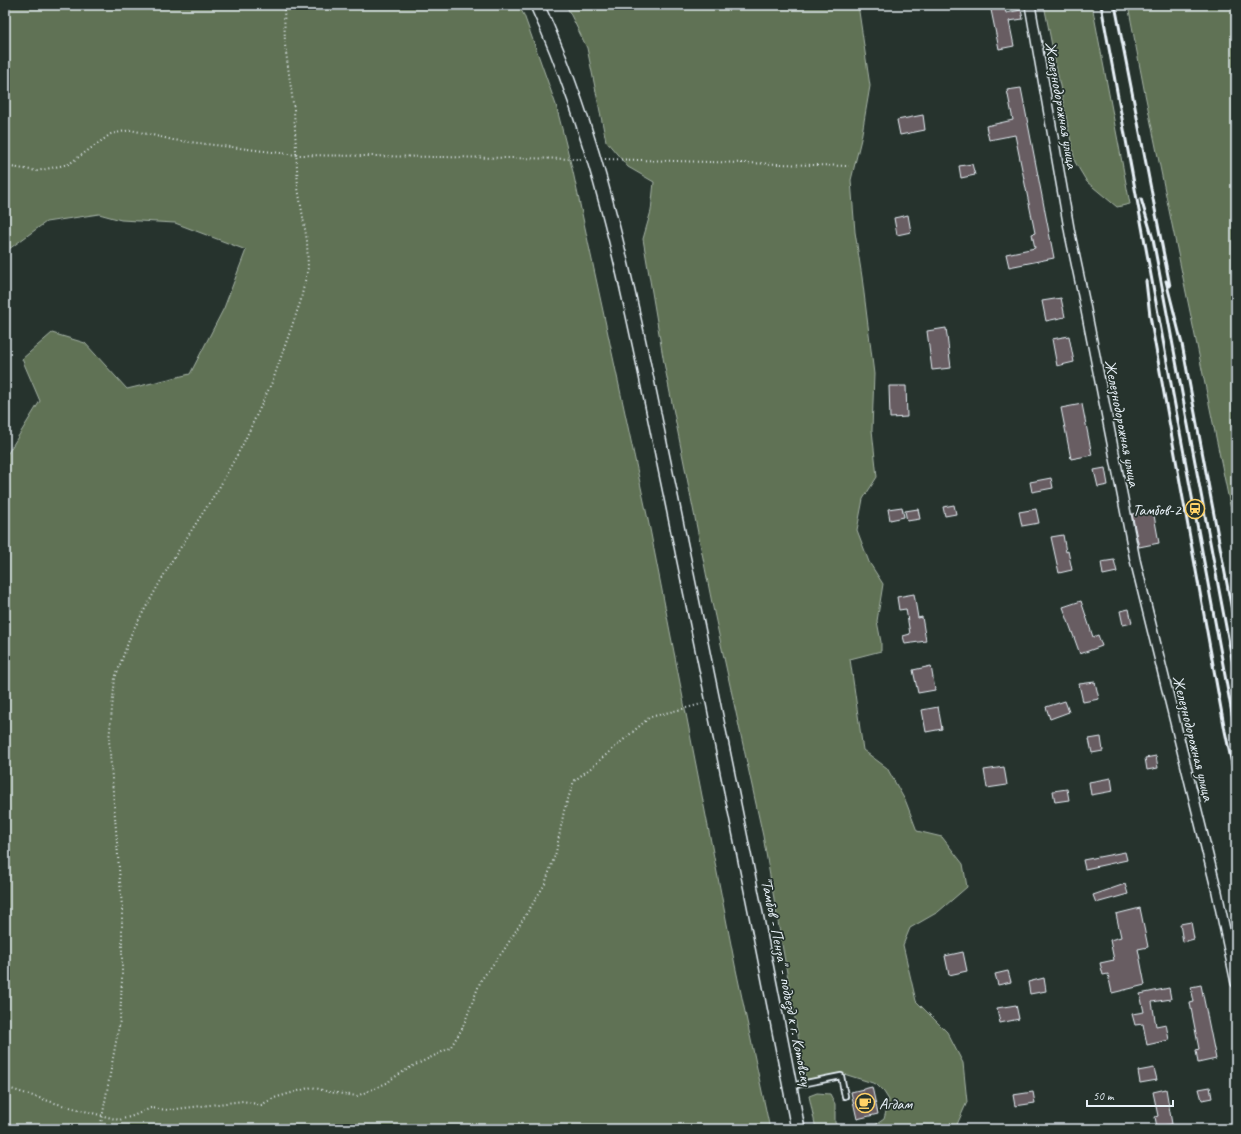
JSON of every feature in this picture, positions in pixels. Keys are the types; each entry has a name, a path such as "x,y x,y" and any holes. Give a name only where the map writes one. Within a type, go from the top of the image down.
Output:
{"main road":[{"name":"\"Тамбов - Пенза\" - подъезд к г. Котовску","path":"537,5 566,72 595,159 629,298 742,840 798,1129"}],"street":[{"name":"Железнодорожная улица","path":"1030,5 1070,234 1135,560 1217,892 1236,983"}],"lane":[{"path":"790,1086 841,1076 845,1096"}],"path":[{"path":"100,1129 120,1020 122,979 122,907 109,740 115,678 132,632 173,559 219,488 244,442 273,380 300,303 308,268 307,241 298,188 294,110 285,45 284,5"},
{"path":"5,166 36,171 69,164 111,134 131,130 173,140 297,155 595,159 850,166"},
{"path":"5,1087 58,1104 119,1120 151,1108 168,1110 243,1101 261,1105 274,1098 312,1087 329,1092 357,1096 389,1082 411,1067 450,1048 462,1029 481,980 504,950 545,884 556,852 564,812 574,780 592,767 650,718 713,701"}],"green space":[{"path":"5,5 518,5 524,15 556,105 573,172 650,529 735,965 770,1129 5,1129 5,456 40,401 22,359 52,333 85,343 127,389 190,374 224,308 246,250 175,223 121,220 99,214 46,222 5,252"},
{"path":"566,5 858,5 870,86 861,139 851,180 855,232 874,374 872,430 877,477 863,499 857,530 869,562 883,584 877,621 881,651 850,659 863,750 887,768 906,802 917,831 942,837 963,864 967,887 938,912 910,928 903,945 916,1001 947,1032 963,1063 967,1102 955,1129 816,1129 809,1096 817,1093 830,1094 835,1104 835,1123 841,1128 854,1126 871,1128 884,1119 889,1100 876,1084 844,1074 806,1081 763,836 712,603 664,363 643,239 651,211 654,182 628,167 606,141 587,48"},
{"path":"1044,5 1092,5 1130,204 1117,207 1087,182 1075,162"},
{"path":"1128,5 1236,5 1236,534 1145,94"}],"building":[{"path":"990,5 1004,5 1006,13 1021,10 1023,19 1009,21 1014,46 999,49"},
{"path":"1021,88 1054,258 1009,267 1006,254 1035,248 1032,234 1035,233 1015,135 989,140 986,126 1013,120 1007,90"},
{"path":"923,115 925,130 900,135 897,120"},
{"path":"972,164 975,175 961,178 959,166"},
{"path":"908,215 911,232 897,235 894,218"},
{"path":"1061,298 1065,317 1046,321 1042,301"},
{"path":"946,328 951,368 932,370 927,331"},
{"path":"1069,336 1074,362 1057,366 1052,339"},
{"path":"889,386 906,386 907,417 890,418"},
{"path":"1082,404 1092,455 1071,459 1061,408"},
{"path":"1105,468 1108,485 1098,487 1094,470"},
{"path":"1051,478 1053,488 1032,492 1030,482"},
{"path":"954,505 956,514 945,516 943,507"},
{"path":"902,507 904,517 890,520 888,509"},
{"path":"918,509 920,519 907,521 905,511"},
{"path":"1036,509 1039,523 1022,526 1019,512"},
{"path":"1153,510 1159,543 1139,547 1132,514"},
{"path":"1063,535 1066,552 1068,551 1072,570 1059,573 1051,537"},
{"path":"1114,560 1117,572 1103,575 1101,562"},
{"path":"914,594 918,618 922,617 926,641 905,644 903,636 910,634 906,609 899,610 897,597"},
{"path":"1081,601 1093,637 1098,635 1102,646 1080,654 1063,607"},
{"path":"1129,609 1132,623 1123,625 1120,611"},
{"path":"931,666 935,690 918,693 913,670"},
{"path":"1095,682 1099,699 1083,702 1079,684"},
{"path":"1065,701 1069,712 1050,719 1046,707"},
{"path":"938,707 942,729 926,732 922,710"},
{"path":"1101,737 1103,751 1092,753 1089,739"},
{"path":"1156,756 1158,768 1147,770 1145,758"},
{"path":"1004,767 1007,785 987,788 984,770"},
{"path":"1111,778 1113,791 1091,795 1089,782"},
{"path":"1067,789 1069,800 1055,802 1053,791"},
{"path":"1125,852 1127,860 1085,869 1083,860"},
{"path":"1125,884 1128,894 1096,903 1093,895"},
{"path":"1140,908 1148,947 1138,949 1145,985 1112,993 1108,974 1103,975 1100,963 1114,960 1110,940 1121,937 1116,914"},
{"path":"1191,922 1194,939 1183,942 1180,924"},
{"path":"963,952 967,971 949,975 945,956"},
{"path":"1008,971 1011,982 998,985 995,974"},
{"path":"1044,978 1046,991 1030,994 1028,982"},
{"path":"1201,985 1216,1059 1198,1063 1196,1050 1199,1049 1190,1003 1194,1002 1191,987"},
{"path":"1169,988 1171,999 1152,1002 1156,1026 1166,1024 1169,1040 1147,1045 1143,1024 1135,1025 1132,1014 1144,1012 1140,994"},
{"path":"1016,1005 1019,1019 1000,1023 997,1008"},
{"path":"1154,1068 1157,1080 1140,1083 1138,1071"},
{"name":"Агдам","path":"872,1087 878,1114 857,1119 851,1092"},
{"path":"1210,1087 1212,1098 1202,1100 1199,1089"},
{"path":"1166,1089 1172,1124 1157,1127 1155,1117 1158,1116 1153,1092"},
{"path":"1033,1092 1035,1103 1015,1106 1013,1095"}],"railway":[{"path":"1101,5 1236,735"},
{"path":"1115,5 1170,286"},
{"path":"1141,199 1153,239 1236,680"},
{"path":"1146,281 1150,316 1225,731 1236,783"},
{"path":"1166,281 1182,344 1236,632"}],"place":[{"name":"Тамбов-2","path":"1195,509"},
{"name":"Агдам","path":"865,1103"}]}
